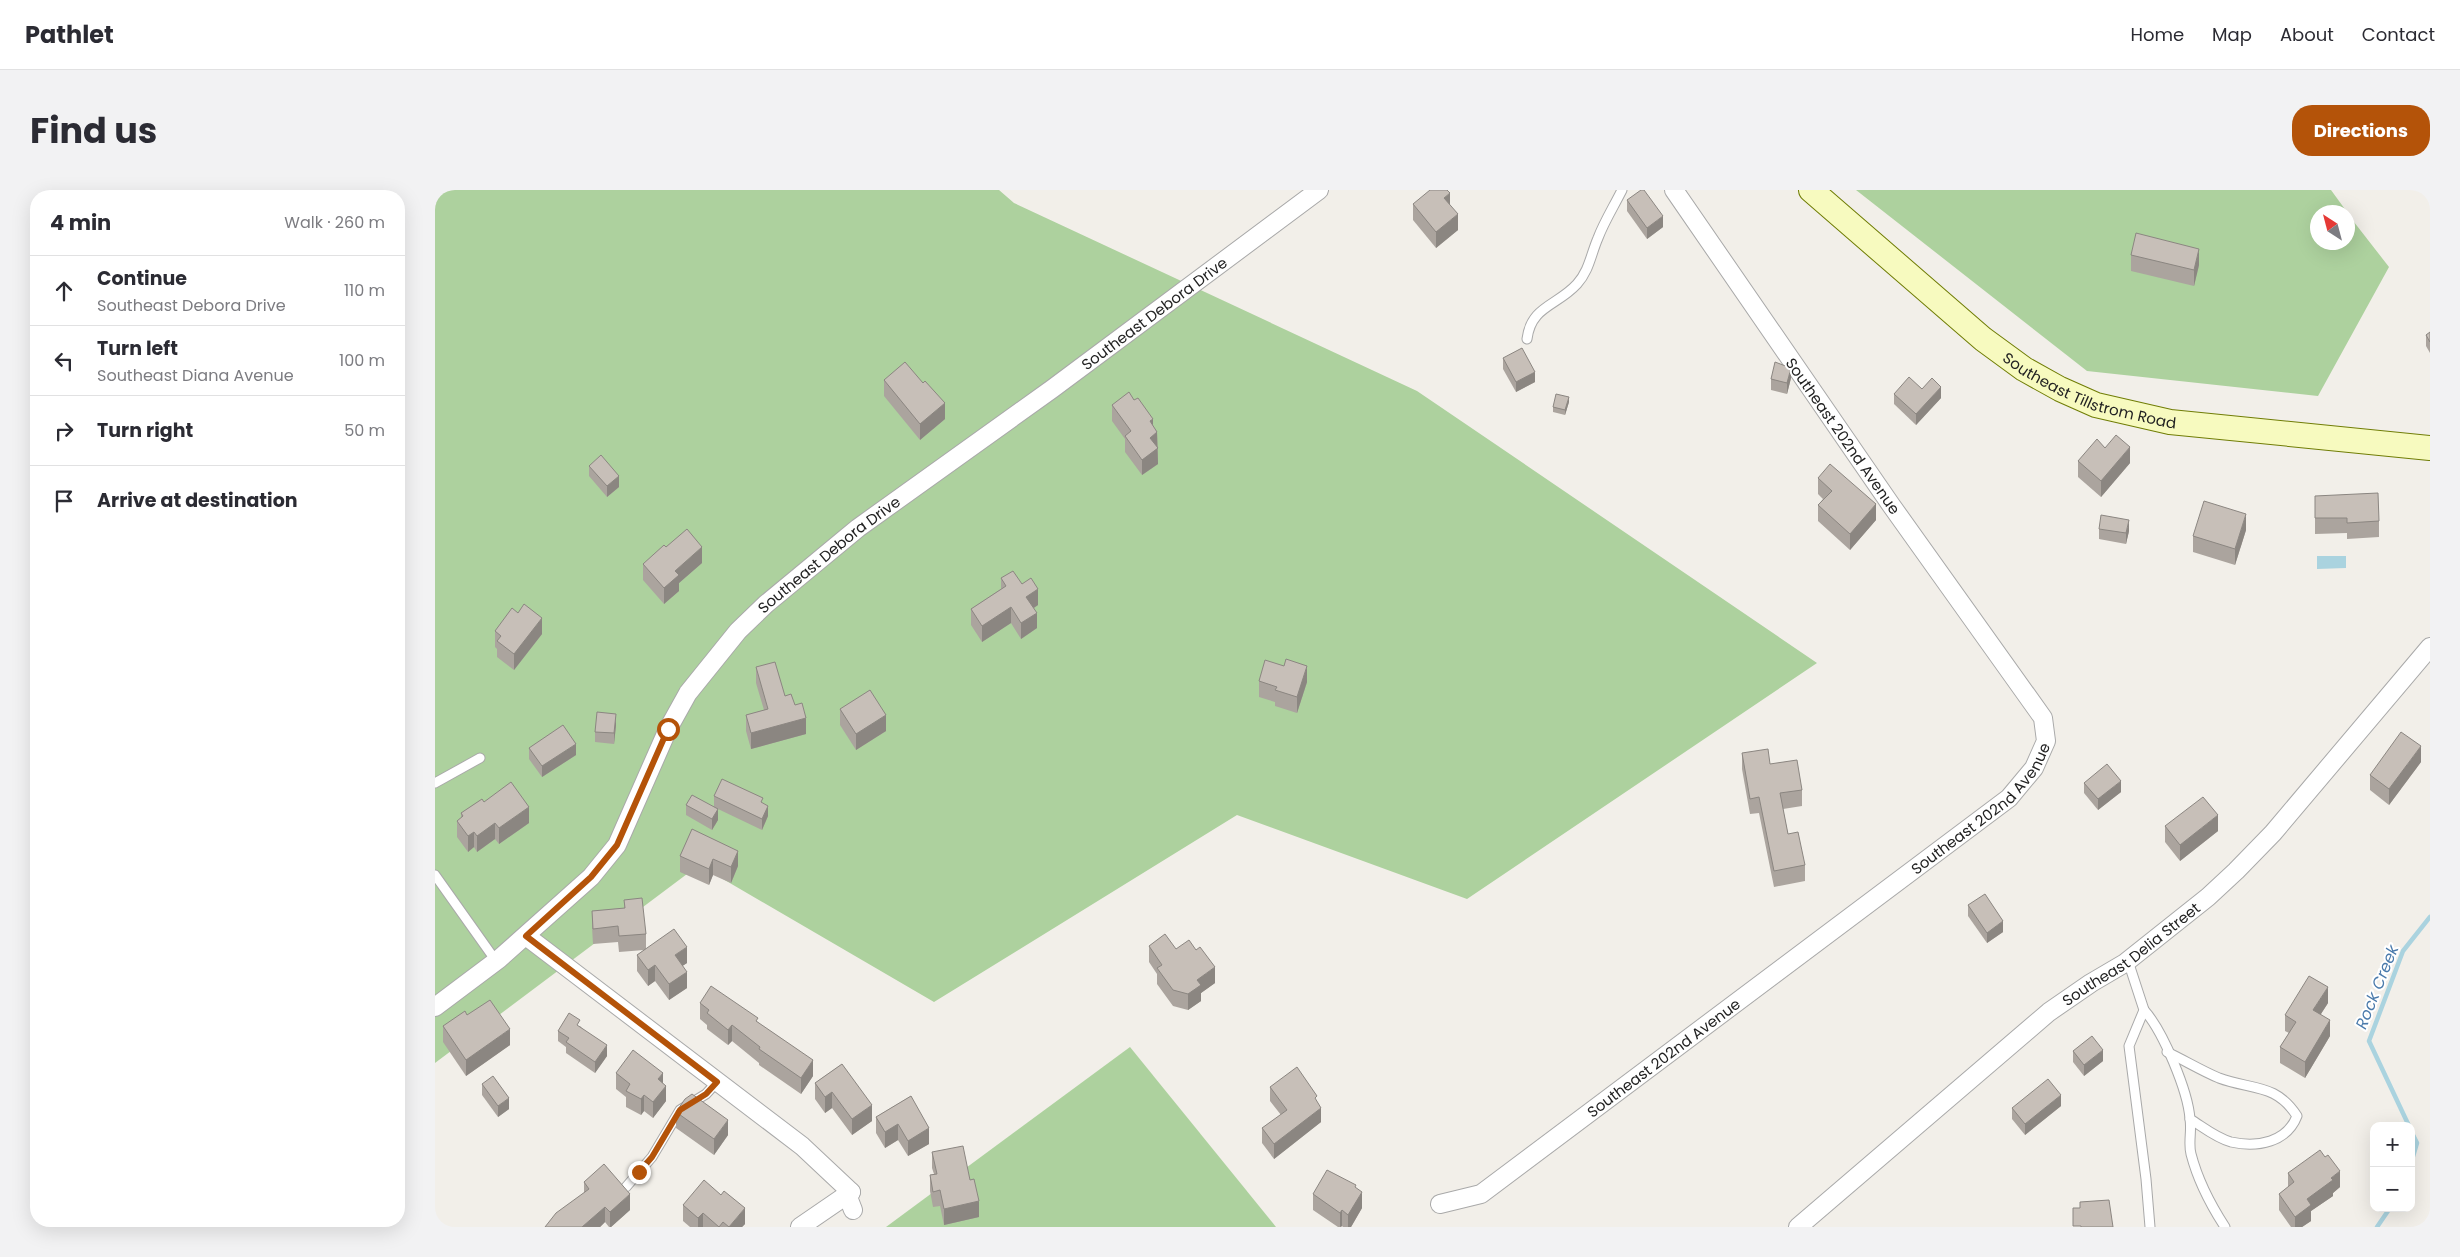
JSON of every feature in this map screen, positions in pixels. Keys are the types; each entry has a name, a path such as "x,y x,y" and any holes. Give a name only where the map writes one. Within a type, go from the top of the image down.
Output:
{"main road":[{"name":"Southeast Tillstrom Road","path":"1811,190 1983,339 2024,369 2060,389 2096,405 2170,422 2430,448"}],"street":[{"name":"Southeast Debora Drive","path":"435,1007 526,936 591,877 617,845 668,729 688,693 738,631 761,609 858,528 1060,383 1319,190"},
{"name":"Southeast 202nd Avenue","path":"1440,1204 1481,1194 2009,798 2033,768 2046,741 2043,718 1879,489 1674,190"},
{"name":"Southeast Delia Street","path":"1798,1227 2049,1012 2128,961 2208,897 2273,833 2430,647"},
{"path":"526,936 802,1146 851,1192"},
{"path":"851,1192 848,1196 853,1210"},
{"path":"801,1227 851,1192"}],"lane":[{"path":"1527,339 1529,324 1535,316 1566,295 1586,272 1598,238 1622,190"},
{"path":"435,783 480,758"},
{"path":"435,875 496,961"},
{"path":"2128,961 2144,1010 2153,1019 2183,1090 2191,1119 2190,1151 2198,1178 2225,1227"},
{"path":"2144,1010 2129,1046 2129,1058 2146,1180 2150,1227"},
{"path":"2167,1052 2220,1078 2276,1093 2291,1107 2297,1116 2292,1128 2276,1141 2251,1143 2232,1142 2215,1135 2191,1119"},
{"path":"626,1187 652,1157 680,1110 706,1094 717,1082"}],"green space":[{"path":"435,190 999,190 1014,203 1417,391 1817,663 1467,899 1237,815 934,1002 699,865 435,1063"},
{"path":"1856,190 2331,190 2342,205 2310,205 2310,250 2355,250 2355,223 2389,267 2318,396 2087,371"},
{"path":"1130,1047 1276,1227 886,1227"}],"water":[{"path":"2317,556 2346,556 2346,568 2317,569"}],"building":[{"path":"1430,190 1447,190 1450,193 1444,198 1458,214 1436,232 1413,204"},
{"path":"1641,190 1644,190 1663,216 1647,228 1627,200"},
{"path":"2136,233 2199,249 2194,270 2131,255"},
{"path":"2430,332 2430,342 2426,335"},
{"path":"1522,348 1535,372 1516,382 1503,358"},
{"path":"905,362 923,383 925,381 945,403 920,424 884,380"},
{"path":"1775,362 1791,368 1787,383 1771,379"},
{"path":"1909,377 1922,389 1932,378 1941,387 1916,414 1894,394"},
{"path":"1129,392 1134,400 1138,398 1153,419 1150,421 1157,432 1150,438 1158,448 1142,460 1125,436 1131,431 1112,405"},
{"path":"1556,394 1569,397 1565,410 1553,407"},
{"path":"2116,435 2130,447 2101,481 2078,461 2097,439 2105,448"},
{"path":"601,455 619,476 607,486 589,466"},
{"path":"1830,464 1876,504 1850,534 1818,505 1832,491 1818,478"},
{"path":"2378,493 2379,521 2347,523 2347,518 2315,518 2315,496"},
{"path":"2204,501 2246,514 2235,549 2193,536"},
{"path":"2101,515 2129,520 2126,533 2099,529"},
{"path":"687,529 702,547 675,571 679,575 664,588 643,564 664,545 666,547"},
{"path":"1013,571 1022,584 1031,578 1038,589 1026,597 1037,613 1021,623 1011,607 982,626 971,609 1006,586 1001,578"},
{"path":"524,604 542,618 514,654 497,641 501,636 495,631 512,608 518,613"},
{"path":"1286,659 1307,666 1297,697 1275,690 1277,687 1259,681 1265,660 1284,666"},
{"path":"775,662 785,696 791,694 795,705 802,703 806,718 751,733 746,715 768,709 756,667"},
{"path":"870,690 886,715 856,734 840,709"},
{"path":"597,712 616,714 614,733 595,732"},
{"path":"563,725 576,744 542,766 529,748"},
{"path":"2401,732 2421,746 2389,789 2370,775"},
{"path":"1768,749 1770,764 1797,760 1802,790 1780,793 1788,834 1798,832 1805,865 1774,871 1759,797 1750,799 1742,753"},
{"path":"2107,764 2121,781 2098,799 2084,783"},
{"path":"722,779 763,798 761,802 768,806 762,819 714,796"},
{"path":"511,782 529,807 499,828 495,823 477,836 474,832 468,836 457,821 463,816 461,813 482,799 484,802"},
{"path":"692,795 718,809 712,819 686,805"},
{"path":"2203,797 2218,815 2180,845 2165,826"},
{"path":"692,829 738,851 731,867 713,859 709,869 680,856"},
{"path":"1985,894 2003,921 1987,933 1968,905"},
{"path":"642,898 646,934 619,936 618,926 593,929 592,911 625,908 624,900"},
{"path":"674,929 687,947 675,955 687,972 669,984 655,965 648,970 637,955"},
{"path":"1165,934 1176,949 1189,940 1196,950 1200,947 1215,967 1197,980 1201,985 1188,994 1173,990 1157,968 1162,965 1149,946"},
{"path":"2309,976 2328,987 2313,1010 2330,1020 2305,1062 2280,1047 2296,1022 2285,1015"},
{"path":"711,986 758,1018 756,1021 813,1060 801,1078 759,1049 760,1047 732,1025 728,1030 707,1013 709,1010 700,1003"},
{"path":"490,1000 510,1029 466,1060 443,1026 465,1011 467,1015"},
{"path":"569,1013 580,1020 577,1025 607,1045 595,1062 566,1042 569,1038 558,1031"},
{"path":"2092,1036 2103,1050 2084,1065 2073,1051"},
{"path":"633,1050 663,1073 658,1079 666,1086 653,1102 644,1095 641,1099 626,1091 630,1084 616,1073"},
{"path":"842,1064 872,1105 852,1119 832,1092 825,1097 815,1083"},
{"path":"1297,1067 1317,1096 1315,1098 1321,1108 1274,1144 1262,1128 1287,1110 1270,1087"},
{"path":"493,1076 509,1098 498,1106 482,1084"},
{"path":"2048,1079 2061,1095 2025,1124 2012,1108"},
{"path":"692,1094 728,1120 714,1139 676,1112 685,1099"},
{"path":"911,1096 929,1128 908,1141 898,1124 885,1132 876,1117"},
{"path":"963,1146 970,1180 974,1179 979,1201 944,1209 940,1190 933,1192 930,1175 937,1174 932,1152"},
{"path":"2320,1150 2325,1157 2328,1155 2340,1171 2331,1178 2333,1180 2307,1199 2311,1205 2295,1217 2279,1194 2294,1182 2288,1173"},
{"path":"604,1164 630,1194 610,1212 605,1207 582,1227 545,1227 556,1213 589,1189 584,1182"},
{"path":"1327,1170 1356,1185 1355,1187 1362,1192 1348,1215 1342,1210 1340,1213 1313,1194"},
{"path":"704,1180 721,1195 724,1191 745,1208 729,1227 723,1222 719,1227 703,1213 698,1218 683,1205"},
{"path":"2109,1200 2113,1227 2073,1226 2073,1208 2080,1208 2080,1202"}],"waterway":[{"name":"Rock Creek","path":"2407,1122 2369,1041 2403,951 2430,917"},
{"name":"Rock Creek","path":"2415,1139 2417,1143 2415,1150"},
{"name":"Rock Creek","path":"2377,1227 2387,1212"}],"route":[{"path":"639,1172 652,1157 680,1110 706,1094 717,1082 526,936 591,877 617,845 668,729"}]}
